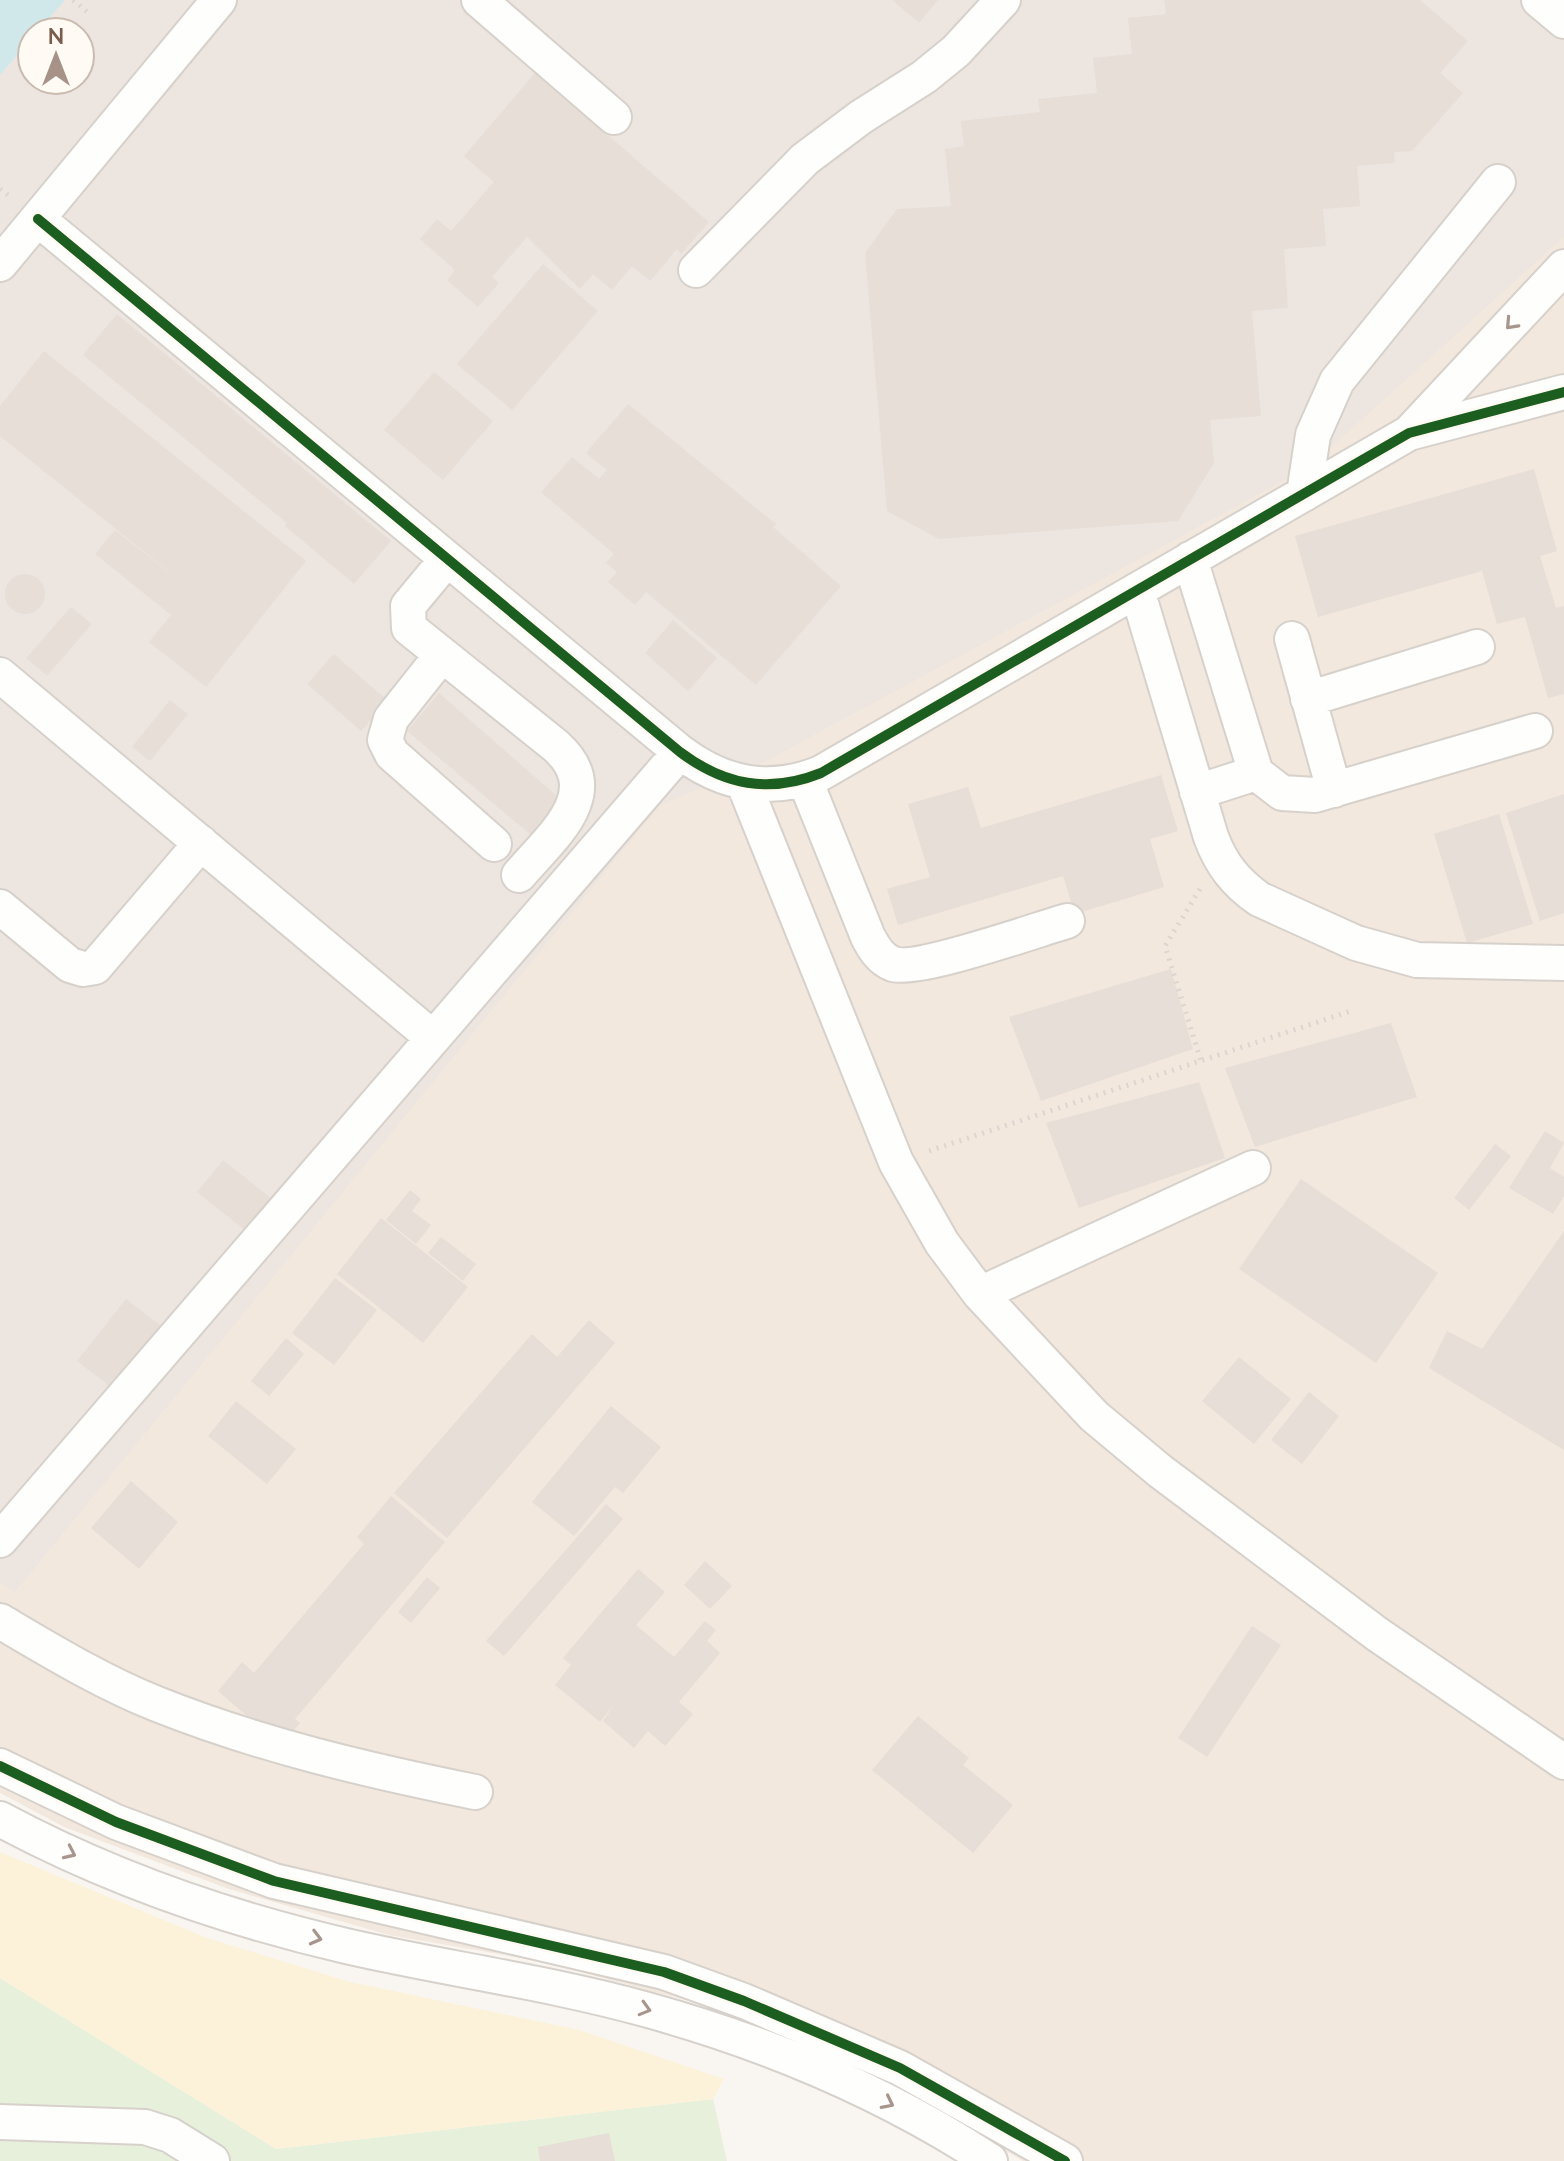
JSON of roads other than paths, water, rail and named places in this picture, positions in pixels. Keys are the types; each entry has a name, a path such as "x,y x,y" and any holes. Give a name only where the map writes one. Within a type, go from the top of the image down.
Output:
{"street":[{"path":"0,264 219,0"},
{"path":"479,0 614,117"},
{"path":"696,270 805,159 861,117 924,77 956,51 1003,0"},
{"path":"1539,0 1564,21"},
{"path":"1304,494 1313,435 1337,381 1498,182"},
{"path":"38,219 680,752 721,778 744,784 765,786 805,780 1409,433 1564,392"},
{"path":"1409,433 1564,267"},
{"path":"447,559 414,597 406,617 415,637 556,746 572,766 577,778 575,804 519,875"},
{"path":"1190,559 1256,773 1267,785 1298,797 1334,790 1535,731"},
{"path":"1137,590 1197,792 1218,856 1229,873 1259,899 1386,953 1448,963 1564,963"},
{"path":"1292,639 1334,790"},
{"path":"1308,699 1477,647"},
{"path":"441,656 391,719 385,740 392,754 494,844"},
{"path":"0,675 433,1038"},
{"path":"0,1540 680,752"},
{"path":"1197,792 1256,773"},
{"path":"805,780 868,937 883,959 895,965 920,963 1067,921"},
{"path":"744,784 896,1162 942,1243 980,1294 1094,1416 1160,1471 1377,1634 1564,1762"},
{"path":"0,907 70,965 83,969 95,967 201,843"},
{"path":"980,1294 1253,1168"},
{"path":"0,1621 93,1674 207,1722 351,1767 475,1792"},
{"path":"0,1766 116,1822 274,1881 637,1965 744,2001 900,2068 1065,2161"},
{"path":"0,1819 98,1866 179,1898 263,1925 347,1946 570,1990 729,2036 881,2100 990,2161"},
{"path":"0,2122 145,2127 170,2135 212,2161"}],"water":[{"path":"0,0 65,0 51,16 16,16 16,56 0,75"}]}
